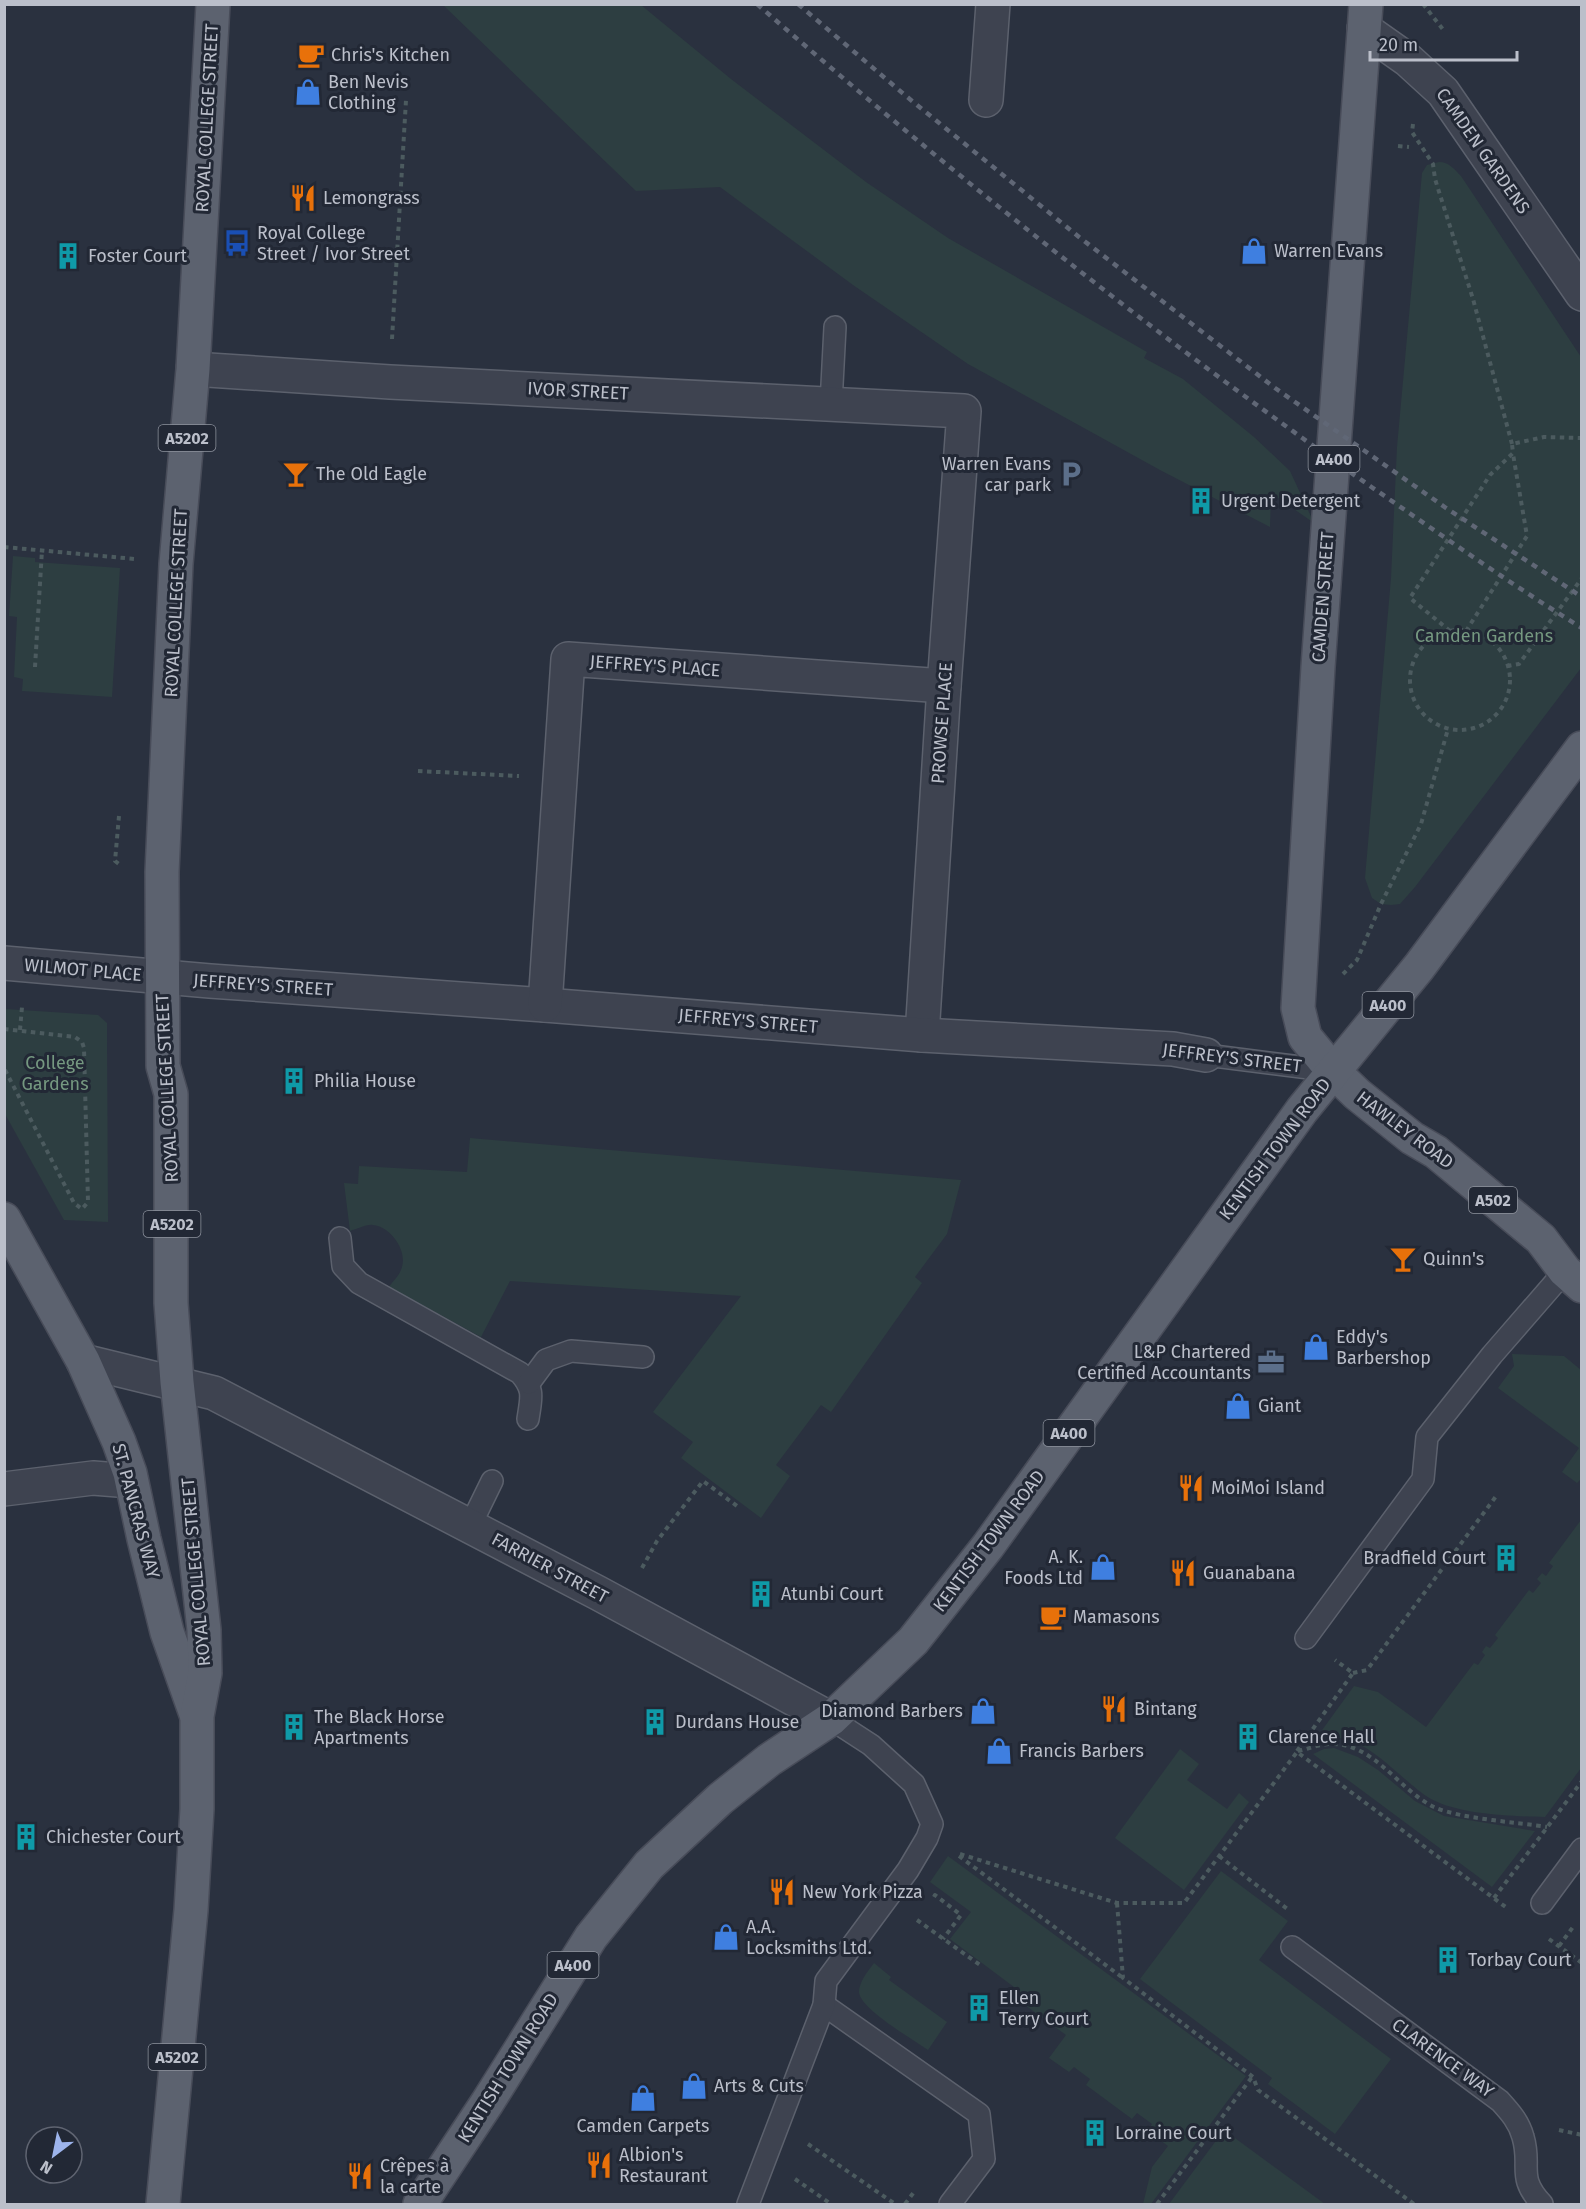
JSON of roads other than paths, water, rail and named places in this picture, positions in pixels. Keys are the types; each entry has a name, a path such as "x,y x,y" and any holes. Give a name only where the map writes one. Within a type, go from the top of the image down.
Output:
{"main road":[{"name":"ROYAL COLLEGE STREET","path":"163,2205 191,1910 197,1809 197,1716 205,1672 204,1630 177,1382 171,1303 171,1094 163,1066 162,872 176,564 193,369 213,4"},
{"name":"CAMDEN STREET","path":"1333,1071 1305,1036 1298,1008 1318,667 1365,17"},
{"name":"KENTISH TOWN ROAD","path":"420,2205 591,1937 649,1865 720,1799 769,1760 831,1719 913,1641 988,1546 1255,1174 1333,1071 1419,967 1581,748"},
{"name":"HAWLEY ROAD","path":"1333,1071 1357,1094 1412,1138 1436,1152 1541,1239 1573,1278"},
{"name":"ST. PANCRAS WAY","path":"4,1219 83,1361 119,1442 131,1480 167,1632 197,1716"}],"street":[{"path":"986,100 993,4"},
{"name":"CAMDEN GARDENS","path":"1365,17 1443,92 1581,294"},
{"name":"IVOR STREET","path":"193,369 390,382 964,411"},
{"name":"PROWSE PLACE","path":"922,1035 964,411"},
{"name":"JEFFREY'S PLACE","path":"545,1005 568,659 944,686"},
{"name":"WILMOT PLACE","path":"4,963 162,976"},
{"name":"JEFFREY'S STREET","path":"162,976 922,1035 1173,1049 1206,1055"},
{"name":"FARRIER STREET","path":"83,1361 177,1382 214,1393 621,1605 831,1719"},
{"path":"4,1489 93,1478 131,1480"}],"lane":[{"path":"831,404 835,327"},
{"name":"JEFFREY'S STREET","path":"1206,1055 1333,1071"},
{"path":"340,1238 344,1266 359,1283 520,1373 529,1383 531,1393 528,1419"},
{"path":"1306,1638 1424,1479 1427,1437 1492,1355 1573,1278"},
{"path":"529,1383 546,1360 572,1351 643,1357"},
{"path":"470,1526 492,1481"},
{"name":"FARRIER STREET","path":"824,2005 826,1981 911,1863 932,1824 914,1784 871,1745 831,1719"},
{"path":"1542,1903 1581,1849"},
{"name":"CLARENCE WAY","path":"1292,1947 1500,2101 1517,2121 1524,2139 1525,2172 1529,2189 1542,2205"},
{"path":"748,2205 824,2005 979,2114 984,2159 950,2205"}],"railway":[{"path":"757,4 981,192 1212,372 1370,486 1501,576 1582,628"},
{"path":"798,4 906,96 1079,237 1275,388 1446,508 1582,597"}],"place":[{"name":"Chris's Kitchen","path":"311,55"},
{"name":"Ben Nevis Clothing","path":"308,92"},
{"name":"Lemongrass","path":"303,198"},
{"name":"Royal College Street / Ivor Street","path":"237,243"},
{"name":"Warren Evans","path":"1254,251"},
{"name":"Foster Court","path":"68,256"},
{"name":"The Old Eagle","path":"296,474"},
{"name":"Warren Evans car park","path":"1071,474"},
{"name":"Urgent Detergent","path":"1201,501"},
{"name":"Philia House","path":"294,1081"},
{"name":"Quinn's","path":"1403,1259"},
{"name":"Eddy's Barbershop","path":"1316,1347"},
{"name":"L&P Chartered Certified Accountants","path":"1271,1362"},
{"name":"Giant","path":"1238,1406"},
{"name":"MoiMoi Island","path":"1191,1488"},
{"name":"Bradfield Court","path":"1506,1558"},
{"name":"A. K. Foods Ltd","path":"1103,1567"},
{"name":"Guanabana","path":"1183,1573"},
{"name":"Atunbi Court","path":"761,1594"},
{"name":"Mamasons","path":"1053,1617"},
{"name":"Bintang","path":"1114,1709"},
{"name":"Diamond Barbers","path":"983,1711"},
{"name":"Durdans House","path":"655,1722"},
{"name":"The Black Horse Apartments","path":"294,1727"},
{"name":"Clarence Hall","path":"1248,1737"},
{"name":"Francis Barbers","path":"999,1751"},
{"name":"Chichester Court","path":"26,1837"},
{"name":"New York Pizza","path":"782,1892"},
{"name":"A.A. Locksmiths Ltd.","path":"726,1937"},
{"name":"Torbay Court","path":"1448,1960"},
{"name":"Ellen Terry Court","path":"979,2008"},
{"name":"Arts & Cuts","path":"694,2086"},
{"name":"Camden Carpets","path":"643,2098"},
{"name":"Lorraine Court","path":"1095,2133"},
{"name":"Albion's Restaurant","path":"599,2165"},
{"name":"Crêpes à la carte","path":"360,2176"}],"park label":[{"name":"Camden Gardens","path":"1484,636"},
{"name":"College Gardens","path":"55,1073"}]}
